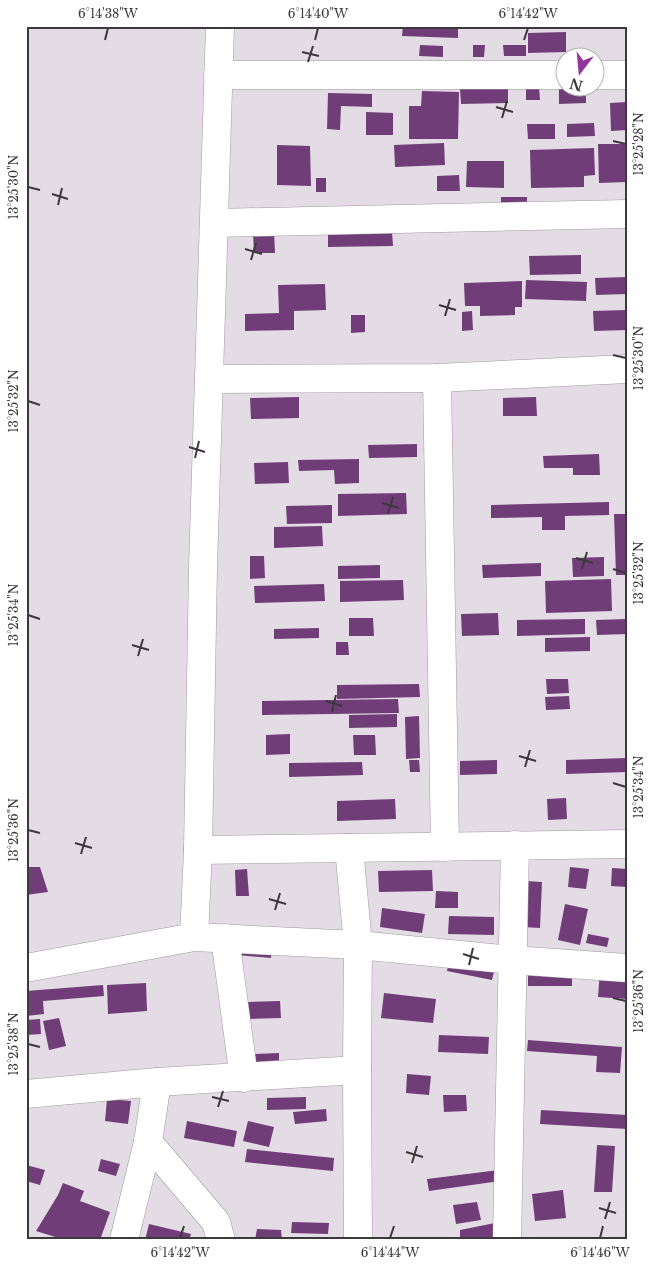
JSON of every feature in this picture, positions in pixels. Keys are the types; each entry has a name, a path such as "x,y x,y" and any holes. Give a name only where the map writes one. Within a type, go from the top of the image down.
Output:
{"street":[{"path":"194,937 198,850 209,379 220,26"},
{"path":"218,75 556,75"},
{"path":"606,75 627,75"},
{"path":"215,223 627,214"},
{"path":"209,379 437,378 627,370"},
{"path":"437,378 445,846"},
{"path":"198,850 627,844"},
{"path":"507,1240 515,845"},
{"path":"349,848 358,945 358,1240"},
{"path":"26,968 194,937 358,945 512,960 627,968"},
{"path":"225,938 244,1078"},
{"path":"26,1094 158,1082 357,1070"},
{"path":"124,1240 148,1142 158,1082"},
{"path":"148,1142 216,1222 221,1240"}],"building":[{"path":"403,26 458,26 458,38 402,36"},
{"path":"566,32 566,48 556,48 556,52 528,53 528,33"},
{"path":"420,45 443,46 443,57 419,56"},
{"path":"473,45 485,45 484,57 473,57"},
{"path":"503,45 526,45 526,56 504,56"},
{"path":"526,87 539,87 540,100 526,100"},
{"path":"508,88 508,103 461,104 460,89"},
{"path":"422,91 459,92 458,139 409,139 409,106 421,106"},
{"path":"328,93 372,94 372,107 341,106 340,130 327,129"},
{"path":"559,98 586,98 586,103 559,104"},
{"path":"627,102 627,130 611,131 610,103"},
{"path":"366,112 393,113 393,135 366,135"},
{"path":"594,123 595,136 567,137 567,124"},
{"path":"527,124 555,124 555,139 528,139"},
{"path":"444,143 445,165 395,167 394,145"},
{"path":"598,144 627,144 627,182 599,183"},
{"path":"277,145 310,146 311,186 277,185"},
{"path":"594,148 595,175 584,176 584,187 531,188 530,150"},
{"path":"467,161 504,161 504,188 466,187"},
{"path":"459,175 460,191 437,191 437,176"},
{"path":"316,178 326,178 326,192 316,192"},
{"path":"501,197 527,197 527,209 501,208"},
{"path":"274,232 275,253 254,253 253,233"},
{"path":"392,232 393,246 328,247 328,233"},
{"path":"581,255 581,274 530,275 529,256"},
{"path":"627,277 627,294 596,295 595,278"},
{"path":"526,280 587,282 586,301 525,299"},
{"path":"522,281 522,307 515,307 515,315 480,316 480,306 465,306 464,283"},
{"path":"325,284 326,310 294,311 294,330 245,331 245,314 279,313 278,285"},
{"path":"627,310 627,330 594,331 593,311"},
{"path":"472,311 473,330 462,331 462,312"},
{"path":"351,315 365,315 365,332 351,333"},
{"path":"299,397 299,418 251,419 250,398"},
{"path":"536,397 537,416 503,416 503,398"},
{"path":"417,444 417,457 369,458 368,445"},
{"path":"599,454 600,475 573,475 573,468 544,468 543,456"},
{"path":"359,459 359,483 335,484 334,470 299,471 298,460"},
{"path":"288,462 289,483 255,484 254,463"},
{"path":"406,493 407,514 338,516 338,494"},
{"path":"609,502 609,515 565,516 565,530 542,530 542,517 491,518 491,505"},
{"path":"332,505 332,523 287,524 286,506"},
{"path":"614,514 627,514 627,575 616,575"},
{"path":"322,526 323,546 274,548 274,527"},
{"path":"250,556 264,556 265,578 250,579"},
{"path":"604,557 604,576 573,577 572,558"},
{"path":"541,563 541,576 483,578 482,565"},
{"path":"380,565 380,578 338,579 338,566"},
{"path":"611,579 612,611 546,613 545,581"},
{"path":"403,580 404,600 340,602 340,581"},
{"path":"324,584 325,601 255,603 254,586"},
{"path":"498,613 499,635 462,636 461,614"},
{"path":"349,618 373,618 374,636 349,636"},
{"path":"585,619 585,634 517,636 517,620"},
{"path":"627,619 627,634 597,635 596,620"},
{"path":"319,628 319,638 274,639 274,629"},
{"path":"590,637 590,651 545,652 545,638"},
{"path":"336,642 348,642 349,655 336,655"},
{"path":"546,679 568,679 569,693 547,694"},
{"path":"419,684 420,697 337,699 337,685"},
{"path":"569,696 570,709 546,710 545,697"},
{"path":"398,699 399,713 262,715 262,701"},
{"path":"397,714 397,727 349,728 349,715"},
{"path":"419,716 420,758 406,759 405,717"},
{"path":"290,734 290,754 266,755 266,735"},
{"path":"353,735 375,735 376,755 354,755"},
{"path":"627,758 627,772 566,774 566,760"},
{"path":"409,760 419,760 420,772 410,772"},
{"path":"497,760 497,774 460,775 460,761"},
{"path":"362,762 363,775 289,777 289,763"},
{"path":"566,798 567,819 548,820 547,799"},
{"path":"395,799 396,819 337,821 337,801"},
{"path":"26,867 40,867 48,892 26,895"},
{"path":"570,867 589,869 586,889 568,887"},
{"path":"612,868 627,869 627,887 611,886"},
{"path":"247,869 249,896 236,896 235,870"},
{"path":"432,870 433,891 379,892 378,871"},
{"path":"526,881 542,882 540,928 523,927"},
{"path":"436,891 458,892 458,908 435,908"},
{"path":"565,904 588,909 580,945 558,940"},
{"path":"382,908 425,914 422,933 380,927"},
{"path":"449,916 494,917 494,935 448,934"},
{"path":"588,934 609,938 607,947 586,943"},
{"path":"237,944 272,947 271,958 236,955"},
{"path":"450,958 495,967 492,980 447,971"},
{"path":"528,968 572,968 572,986 528,986"},
{"path":"600,969 627,972 627,999 598,997"},
{"path":"146,983 147,1011 108,1014 107,985"},
{"path":"103,985 104,996 43,1001 44,1014 26,1016 26,991"},
{"path":"384,993 436,999 433,1023 381,1018"},
{"path":"280,1001 281,1018 249,1019 248,1002"},
{"path":"59,1018 66,1046 49,1050 43,1021"},
{"path":"40,1019 41,1034 26,1035 26,1020"},
{"path":"439,1035 489,1037 488,1054 438,1052"},
{"path":"528,1040 622,1047 620,1073 596,1072 597,1056 527,1051"},
{"path":"279,1053 279,1063 255,1064 254,1054"},
{"path":"407,1074 431,1076 429,1095 406,1093"},
{"path":"443,1095 466,1095 467,1111 444,1112"},
{"path":"306,1097 306,1109 267,1110 267,1098"},
{"path":"107,1099 131,1101 128,1124 105,1121"},
{"path":"326,1109 327,1121 295,1124 293,1112"},
{"path":"541,1110 627,1115 627,1129 540,1124"},
{"path":"187,1121 237,1131 234,1147 184,1138"},
{"path":"248,1121 274,1127 269,1147 243,1141"},
{"path":"597,1145 615,1146 612,1192 594,1192"},
{"path":"247,1149 334,1158 333,1171 245,1162"},
{"path":"101,1159 120,1164 116,1176 98,1171"},
{"path":"26,1165 45,1170 40,1185 26,1181"},
{"path":"499,1170 500,1181 429,1191 427,1179"},
{"path":"63,1183 84,1191 80,1201 110,1212 100,1240 65,1240 36,1231 58,1195"},
{"path":"563,1190 566,1218 535,1221 532,1194"},
{"path":"477,1202 481,1220 456,1224 453,1205"},
{"path":"292,1222 329,1223 328,1234 291,1233"},
{"path":"500,1222 503,1236 483,1240 460,1240 460,1230"},
{"path":"149,1224 191,1234 189,1240 145,1240"},
{"path":"257,1229 281,1230 282,1240 255,1240"}]}
